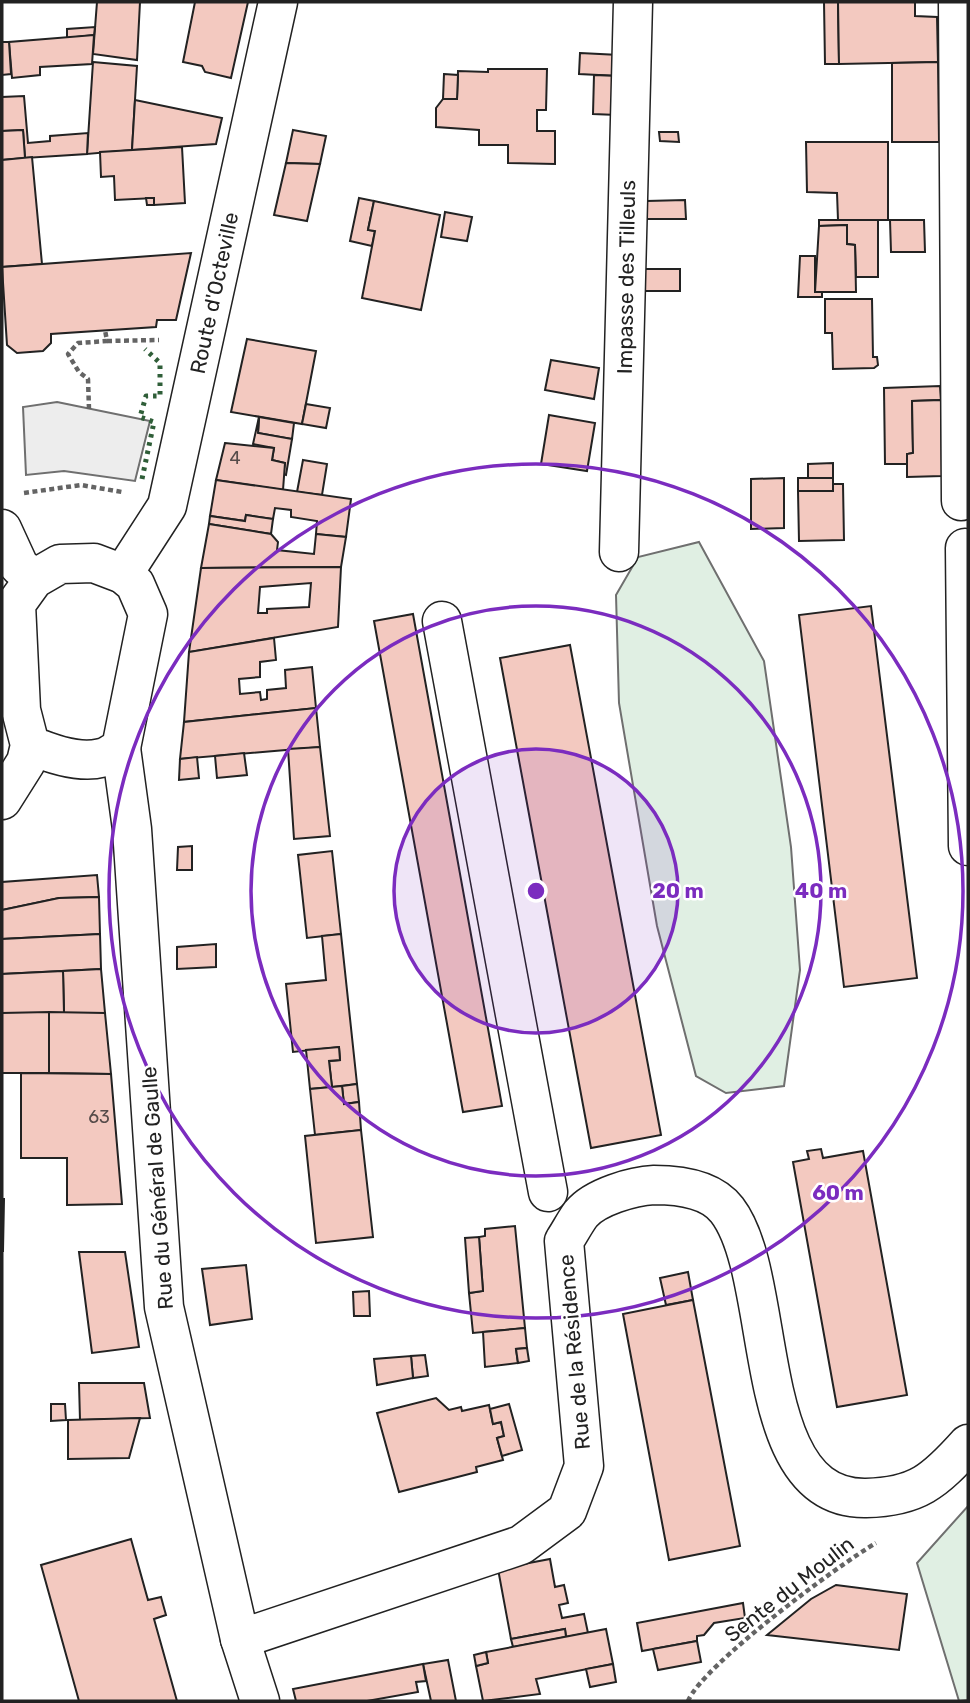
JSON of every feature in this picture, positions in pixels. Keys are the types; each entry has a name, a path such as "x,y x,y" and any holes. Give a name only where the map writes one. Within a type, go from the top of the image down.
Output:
{"main road":[{"name":"Route d'Octeville","path":"123,574 167,506 278,2"},
{"name":"Impasse des Tilleuls","path":"619,552 632,2"},
{"path":"958,2 961,501"},
{"path":"2,529 19,566 34,579"},
{"path":"965,548 968,846"},
{"path":"2,800 26,762 30,745 9,639 16,604 34,579 60,564 94,563 123,574 135,584 148,614 121,748 101,758 76,758 46,752 30,745"},
{"path":"442,621 548,1192"},
{"name":"Rue du Général de Gaulle","path":"121,748 132,829 164,1307 240,1639 260,1701"},
{"name":"Rue de la Résidence","path":"240,1639 521,1545 567,1511 584,1466 564,1241 583,1212 608,1196 652,1185 695,1189 726,1208 743,1240 787,1442 813,1481 852,1498 896,1497 938,1478 968,1444"}],"path":[{"path":"105,330 107,341"},
{"path":"89,409 88,379 79,372 68,354 78,344 156,339 165,343"},
{"path":"19,495 28,491 81,485 129,493 167,506"},
{"name":"Sente du Moulin","path":"688,1701 705,1677 736,1651 838,1566 883,1538"}],"green space":[{"path":"699,542 764,661 791,847 800,970 784,1086 726,1093 696,1076 657,926 619,703 616,595 638,557"},
{"path":"968,1506 968,1700 959,1701 917,1563"}],"shaded area":[{"path":"57,402 150,421 135,481 64,471 26,475 23,407"}],"building":[{"path":"97,2 140,2 137,60 93,54"},
{"path":"195,2 248,2 231,78 205,72 202,66 183,62"},
{"path":"824,2 838,2 839,64 825,64"},
{"path":"838,2 915,2 915,16 937,17 938,62 839,64"},
{"path":"95,27 94,35 67,38 67,29"},
{"path":"94,35 92,64 40,67 40,75 12,78 9,42"},
{"path":"2,42 9,42 11,74 2,75"},
{"path":"580,53 619,55 618,76 579,74"},
{"path":"93,62 137,66 132,150 87,154"},
{"path":"938,62 939,142 892,142 892,63"},
{"path":"488,69 547,69 546,110 537,110 537,131 555,131 555,164 508,163 508,145 479,145 479,130 436,127 436,108 443,99 457,99 458,71 488,72"},
{"path":"444,74 458,75 457,99 443,99"},
{"path":"594,75 618,76 617,115 593,114"},
{"path":"24,96 28,143 50,141 50,136 88,133 87,154 25,158 23,130 2,131 2,97"},
{"path":"135,100 222,118 216,144 132,150"},
{"path":"23,130 25,158 2,160 2,131"},
{"path":"293,130 326,136 320,164 286,163"},
{"path":"659,132 678,132 679,142 660,141"},
{"path":"806,142 888,142 888,220 838,220 837,193 807,192"},
{"path":"182,147 185,203 154,205 154,198 115,200 114,176 101,177 100,152"},
{"path":"32,157 42,264 2,267 2,160"},
{"path":"286,163 320,164 307,221 274,215"},
{"path":"146,198 154,198 154,205 147,205"},
{"path":"359,198 374,201 368,230 375,231 372,246 350,241"},
{"path":"685,200 686,219 647,219 647,201"},
{"path":"374,201 440,215 421,310 362,298 375,231 368,230"},
{"path":"445,212 472,217 467,241 441,237"},
{"path":"819,220 878,220 878,277 856,277 855,245 847,244 847,225 819,226"},
{"path":"890,220 924,220 925,252 891,252"},
{"path":"847,225 847,244 855,245 856,292 815,292 819,226"},
{"path":"191,253 176,320 157,320 156,327 51,334 51,343 43,351 17,353 7,345 2,267"},
{"path":"800,256 815,256 815,292 822,292 822,297 798,297"},
{"path":"645,269 680,269 680,291 645,291"},
{"path":"825,299 872,299 873,357 877,357 878,365 874,368 833,369 832,333 825,333"},
{"path":"247,339 316,351 302,424 231,412"},
{"path":"551,360 599,368 594,399 545,390"},
{"path":"940,386 941,400 912,401 913,453 907,454 907,464 885,464 884,388"},
{"path":"941,400 942,476 907,477 907,454 913,453 912,401"},
{"path":"306,404 330,408 326,428 302,424"},
{"path":"549,415 595,423 587,471 541,464"},
{"path":"259,417 294,423 292,439 258,433"},
{"path":"259,417 258,433 292,439 286,475 283,474 285,463 272,460 274,448 253,444"},
{"path":"225,443 274,448 272,460 285,463 283,490 216,480"},
{"path":"303,460 327,464 322,495 297,492"},
{"path":"833,463 833,478 808,478 808,464"},
{"path":"784,478 784,528 751,529 751,479"},
{"path":"798,478 833,478 833,491 798,491"},
{"path":"216,480 351,499 346,537 316,534 317,521 291,517 291,510 275,508 273,519 246,515 245,521 210,516"},
{"path":"833,484 843,484 844,540 799,541 798,491 833,491"},
{"path":"246,515 273,519 271,534 209,524 210,516 245,521"},
{"path":"209,524 271,534 278,542 277,550 314,554 316,534 346,537 341,567 201,568"},
{"path":"341,567 338,627 189,652 201,568","holes":["311,583 309,607 267,609 267,613 258,613 260,587"]},
{"path":"871,606 917,978 844,987 799,615"},
{"path":"413,614 502,1106 463,1112 374,621"},
{"path":"274,638 276,660 260,662 260,677 239,679 240,694 260,692 261,700 267,699 267,690 286,688 285,670 312,667 316,708 184,722 189,652"},
{"path":"570,645 661,1135 591,1148 500,658"},
{"path":"316,708 320,747 180,759 184,722"},
{"path":"320,747 330,836 294,839 288,749"},
{"path":"244,753 247,775 217,778 215,756"},
{"path":"197,757 199,778 179,780 180,759"},
{"path":"192,846 192,870 177,870 178,847"},
{"path":"332,851 341,934 307,938 298,855"},
{"path":"97,875 99,897 59,898 2,910 2,882"},
{"path":"99,897 100,934 2,939 2,910 59,898"},
{"path":"100,934 101,969 2,974 2,939"},
{"path":"341,934 357,1084 332,1087 329,1061 340,1060 339,1047 293,1052 286,984 326,980 322,936"},
{"path":"216,944 216,967 177,969 177,947"},
{"path":"101,969 105,1013 64,1013 63,971"},
{"path":"63,971 64,1013 2,1013 2,974"},
{"path":"49,1012 105,1013 111,1074 49,1073"},
{"path":"49,1012 49,1073 2,1073 2,1013"},
{"path":"339,1047 340,1060 329,1061 332,1087 310,1089 306,1050"},
{"path":"21,1073 111,1074 122,1204 67,1205 67,1158 21,1158"},
{"path":"357,1084 359,1102 344,1104 342,1086"},
{"path":"342,1086 344,1104 359,1102 361,1130 315,1135 310,1089"},
{"path":"361,1130 373,1237 316,1243 305,1136"},
{"path":"821,1149 823,1158 863,1151 907,1395 837,1407 793,1162 809,1159 807,1151"},
{"path":"4,1199 3,1251 2,1251"},
{"path":"515,1226 525,1328 473,1333 469,1293 483,1291 479,1237 485,1236 485,1229"},
{"path":"479,1237 483,1291 469,1293 465,1238"},
{"path":"79,1252 125,1252 139,1347 92,1353"},
{"path":"246,1265 252,1319 210,1325 202,1269"},
{"path":"688,1272 693,1300 666,1305 660,1278"},
{"path":"369,1291 370,1316 354,1316 353,1292"},
{"path":"693,1300 740,1546 669,1560 623,1314"},
{"path":"525,1328 527,1348 516,1349 518,1363 485,1367 483,1332"},
{"path":"527,1348 529,1361 518,1363 516,1349"},
{"path":"425,1355 428,1376 413,1378 411,1356"},
{"path":"411,1356 413,1378 377,1385 374,1359"},
{"path":"79,1383 144,1383 150,1418 80,1420"},
{"path":"436,1398 449,1410 461,1407 462,1411 489,1405 493,1424 501,1422 504,1436 497,1438 503,1460 476,1467 477,1472 399,1492 377,1413"},
{"path":"51,1404 65,1404 66,1420 51,1421"},
{"path":"509,1404 522,1450 502,1456 497,1438 504,1436 501,1422 493,1424 490,1409"},
{"path":"140,1418 129,1458 68,1459 68,1420"},
{"path":"131,1539 148,1600 161,1597 166,1615 154,1619 177,1701 79,1701 41,1565"},
{"path":"550,1559 555,1587 564,1585 568,1603 559,1605 562,1618 584,1614 588,1633 566,1637 565,1629 511,1639 498,1569"},
{"path":"836,1585 907,1594 899,1650 767,1635 811,1599"},
{"path":"743,1603 745,1618 714,1623 704,1635 697,1636 697,1641 642,1651 637,1623"},
{"path":"565,1629 566,1637 513,1647 511,1639"},
{"path":"606,1629 613,1664 536,1679 540,1694 483,1701 476,1666 488,1663 486,1652"},
{"path":"697,1641 701,1662 658,1670 653,1649"},
{"path":"486,1652 488,1663 476,1666 474,1655"},
{"path":"448,1660 456,1701 431,1701 423,1664"},
{"path":"423,1664 426,1681 416,1682 418,1692 367,1701 296,1701 293,1689"},
{"path":"613,1664 616,1682 590,1687 586,1669"}],"hedge":[{"path":"142,479 154,422 140,417 146,396 160,396 160,363 145,349"}]}
